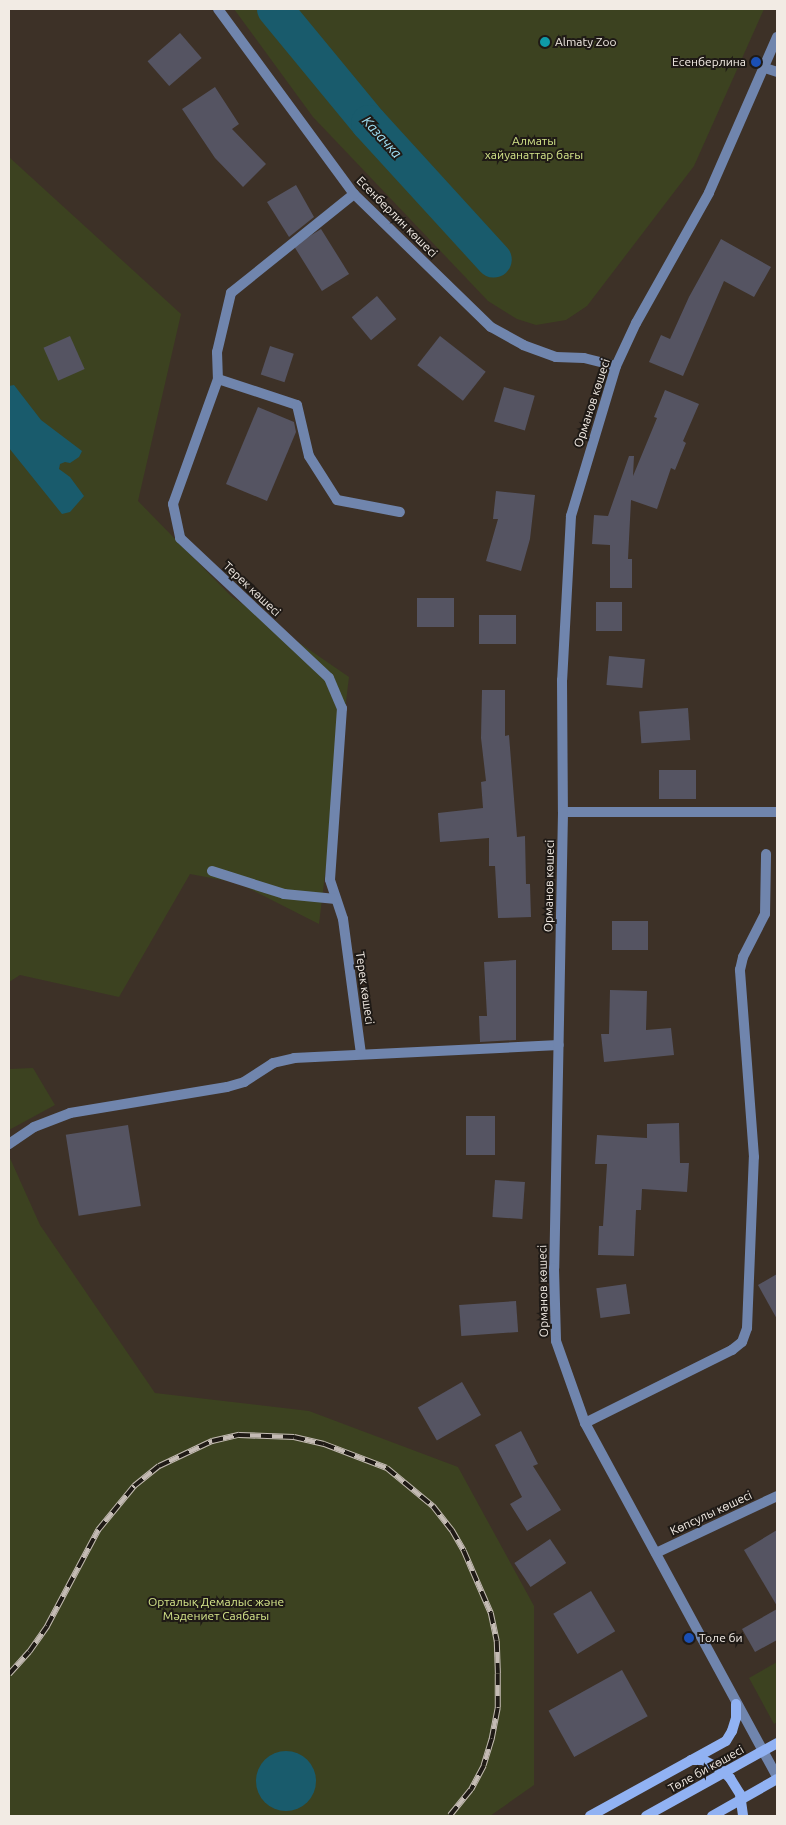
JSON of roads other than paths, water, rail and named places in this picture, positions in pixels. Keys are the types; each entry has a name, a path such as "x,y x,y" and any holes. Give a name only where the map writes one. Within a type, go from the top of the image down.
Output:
{"main road":[{"path":"590,1816 726,1741 734,1724 736,1704"},
{"name":"Төле би көшесі","path":"646,1816 777,1743"},
{"path":"690,1760 703,1760 719,1768 730,1778 740,1794 743,1816"},
{"path":"712,1816 777,1778"}],"street":[{"name":"Есенберлин көшесі","path":"218,9 354,194 491,327 524,345 556,357 584,358 616,366"},
{"name":"Орманов көшесі","path":"777,37 709,193 636,323 616,366 571,516 562,680 563,812 554,1268 556,1341 585,1423 777,1778"},
{"path":"765,68 777,72"},
{"name":"Терек көшесі","path":"354,194 231,293 217,352 218,379 173,504 180,538 329,678 342,708 330,880 343,919 361,1054"},
{"path":"218,379 297,405 308,456 338,500 400,512"},
{"path":"563,812 777,812"},
{"path":"585,1423 732,1350 742,1342 748,1328 754,1157 740,970 745,953 765,914 766,854"},
{"path":"212,870 284,894 336,899"},
{"path":"9,1144 34,1127 70,1113 227,1087 244,1082 273,1063 294,1058 558,1044"},
{"name":"Көпсулы көшесі","path":"656,1553 777,1496"}],"water":[{"path":"14,385 41,420 82,451 79,457 70,463 60,464 59,469 70,477 84,496 70,512 62,514 9,448 9,386"},
{"path":"286,1751 303,1756 311,1764 316,1781 311,1798 303,1806 286,1811 269,1806 261,1798 256,1781 261,1764 269,1756"}],"waterway":[{"name":"Казачка","path":"275,9 369,123 494,260"}],"railway":[{"path":"9,1674 29,1652 47,1626 98,1530 134,1486 159,1466 212,1441 239,1435 294,1437 324,1444 387,1468 433,1506 452,1530 464,1551 491,1613 497,1641 498,1674 498,1708 492,1739 484,1766 471,1790 450,1816"}],"place":[{"name":"Almaty Zoo","path":"545,42"},
{"name":"Есенберлина","path":"756,62"},
{"name":"Толе би","path":"689,1638"}],"park label":[{"name":"Алматы хайуанаттар бағы","path":"534,148"},
{"name":"Орталық Демалыс және Мәдениет Саябағы","path":"216,1609"}]}
